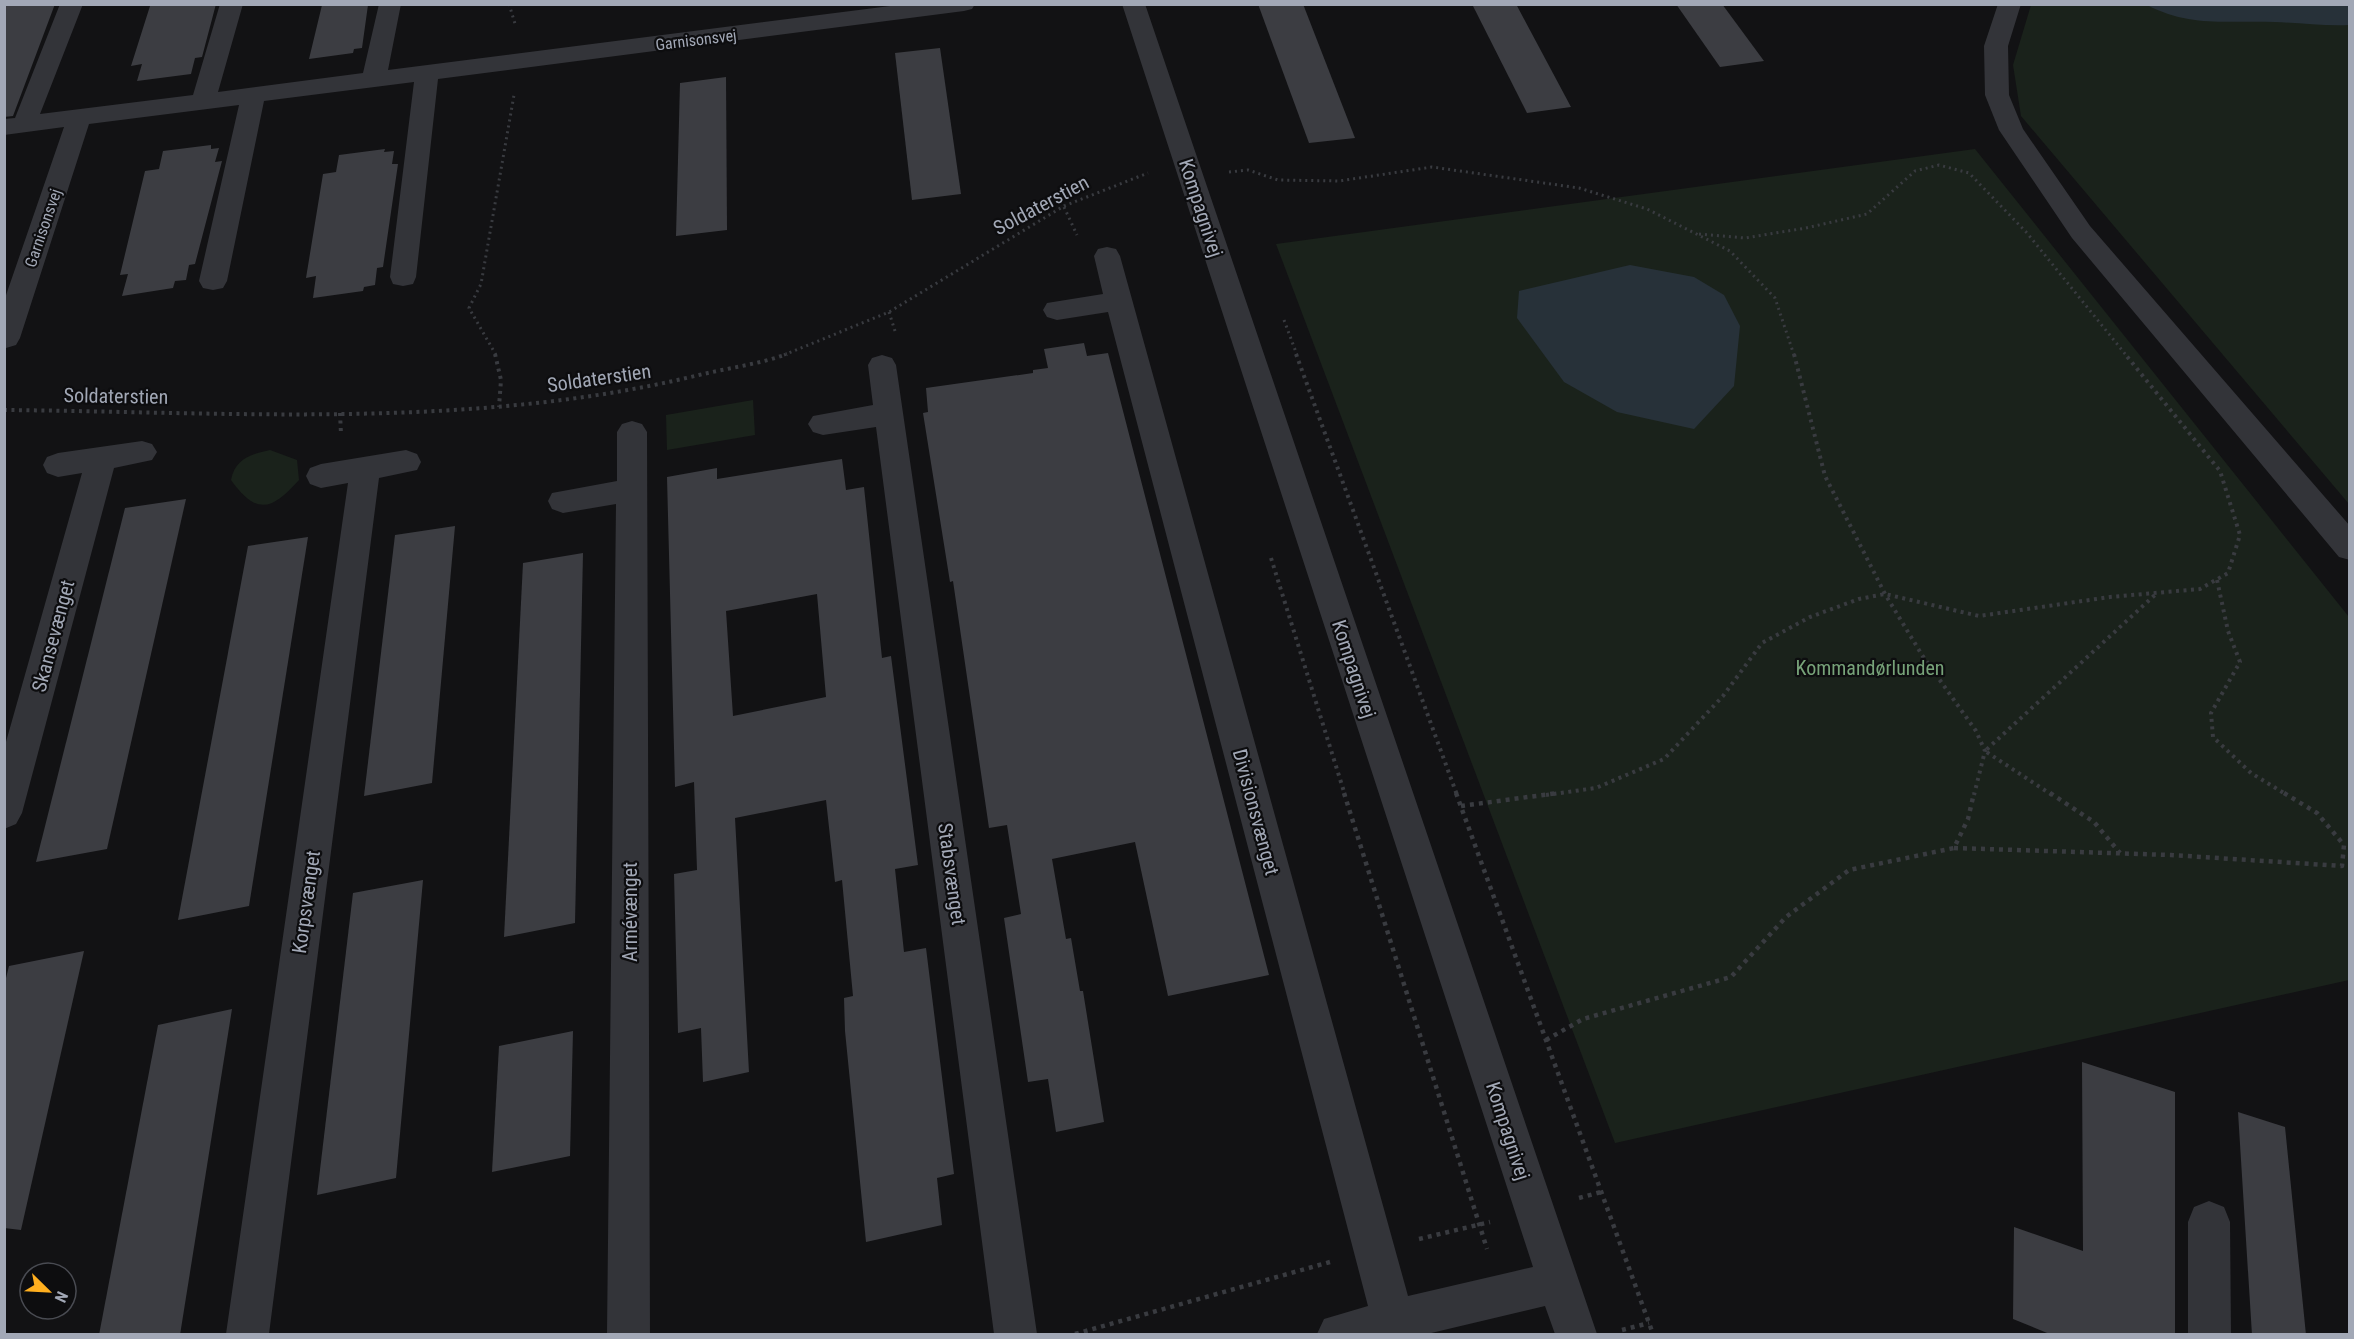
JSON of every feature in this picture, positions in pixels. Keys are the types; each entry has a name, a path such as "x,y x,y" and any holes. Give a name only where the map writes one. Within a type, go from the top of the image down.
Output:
{"street":[{"name":"Garnisonsvej","path":"14,126 72,4"},
{"path":"203,102 232,4"},
{"path":"374,80 390,4"},
{"name":"Garnisonsvej","path":"14,126 519,63 964,4"},
{"name":"Kompagnivej","path":"1133,4 1576,1335"},
{"path":"2010,4 1996,46 1997,95 2011,130 2081,232 2349,549"},
{"path":"403,277 427,74"},
{"path":"213,281 253,96"},
{"name":"Garnisonsvej","path":"6,338 79,118"},
{"name":"Divisionsvænget","path":"1107,256 1394,1322"},
{"path":"1057,310 1119,301"},
{"name":"Stabsvænget","path":"882,365 1016,1335"},
{"path":"823,424 889,414"},
{"name":"Armévænget","path":"628,1335 632,432"},
{"path":"58,465 142,452"},
{"name":"Skansevænget","path":"4,813 101,459"},
{"path":"321,476 406,462"},
{"name":"Korpsvænget","path":"247,1335 365,469"},
{"path":"563,501 632,490"},
{"path":"2209,1222 2210,1335"},
{"path":"1346,1334 1558,1282"}],"path":[{"path":"499,407 501,380 496,355 469,308 481,284 515,103 514,84 519,63 517,45 519,36 509,4"},
{"path":"1226,160 1234,183"},
{"path":"1146,161 1153,184"},
{"path":"1461,806 1596,788 1664,759 1723,696 1762,643 1810,617 1859,599 1886,594 1979,616 2200,589 2228,573 2240,535 2220,471 2027,233 1969,173 1939,165 1915,171 1867,214 1806,228 1745,238 1695,233"},
{"path":"1230,171 1248,170 1278,180 1339,181 1432,167 1580,188 1647,209 1730,251 1775,298 1803,382 1825,476 1886,594 1922,654 1976,730 1985,751 2094,822 2120,853"},
{"name":"Soldaterstien","path":"4,410 340,414 499,407 643,389 784,355 889,312 1009,237 1064,206 1150,172"},
{"path":"1283,316 1653,1335"},
{"path":"1268,550 1501,1295"},
{"path":"1546,1040 1583,1019 1731,977 1786,917 1848,870 1954,848 2120,853 2342,866 2344,845 2317,813 2251,773 2213,737 2211,713 2240,662 2228,631 2217,580"},
{"path":"1954,848 1968,819 1985,751 2158,593"},
{"path":"1617,1332 1649,1323"}],"green space":[{"path":"2031,5 2349,5 2349,504 2021,116 2013,65"},
{"name":"Kommandørlunden","path":"1975,149 2349,617 2349,980 1615,1143 1276,244"},
{"path":"753,400 755,435 667,450 666,415"},
{"path":"270,450 297,460 299,480 281,498 265,505 257,504 240,492 231,480 240,462 256,453"}],"shaded area":[{"path":"2147,5 2349,5 2349,25 2194,20 2163,12"},
{"path":"1630,265 1694,277 1724,295 1740,326 1734,386 1694,429 1617,412 1564,382 1517,318 1519,291"}],"building":[{"path":"4,4 55,4 13,116 4,117"},
{"path":"216,4 202,57 195,58 191,74 137,81 142,64 131,66 150,6"},
{"path":"1258,4 1303,4 1355,138 1309,143"},
{"path":"1472,4 1516,4 1571,107 1527,113"},
{"path":"1676,4 1722,4 1764,61 1720,67"},
{"path":"322,5 368,5 362,48 354,49 353,53 309,59"},
{"path":"940,48 961,194 912,200 895,53"},
{"path":"726,77 727,230 676,236 680,83"},
{"path":"211,145 211,149 219,148 215,162 222,161 195,264 189,265 186,280 175,281 173,288 122,296 128,274 120,275 145,171 159,169 163,151"},
{"path":"385,149 384,152 394,151 392,164 398,164 383,267 377,268 375,285 364,287 363,291 313,298 316,276 306,278 323,174 336,172 339,155"},
{"path":"1084,343 1087,356 1108,353 1269,975 1168,996 1135,842 1052,859 1066,939 1071,938 1080,991 1083,991 1104,1122 1056,1132 1048,1079 1028,1082 1004,918 1021,914 1007,825 989,828 953,581 950,582 923,413 928,412 926,388 1033,373 1033,370 1048,368 1044,349"},
{"path":"842,459 846,490 864,487 882,658 891,656 918,865 895,869 904,952 926,948 954,1174 937,1178 942,1225 866,1242 845,1031 844,998 853,996 842,880 835,882 826,800 735,818 749,1072 703,1082 701,1028 678,1033 674,874 697,870 694,782 675,787 667,477 717,468 717,479","holes":["817,594 826,697 733,716 726,611"]},
{"path":"186,499 107,849 36,862 125,508"},
{"path":"455,526 432,783 364,796 395,535"},
{"path":"308,537 249,906 178,920 248,546"},
{"path":"583,553 575,923 504,937 523,563"},
{"path":"423,880 396,1178 317,1195 353,893"},
{"path":"84,951 21,1230 4,1228 4,986 9,966"},
{"path":"232,1009 180,1335 99,1335 158,1025"},
{"path":"573,1031 570,1156 492,1172 499,1046"},
{"path":"2082,1062 2175,1092 2175,1335 2052,1335 2013,1319 2014,1227 2083,1251"},
{"path":"2238,1112 2285,1127 2306,1335 2252,1335"}]}
